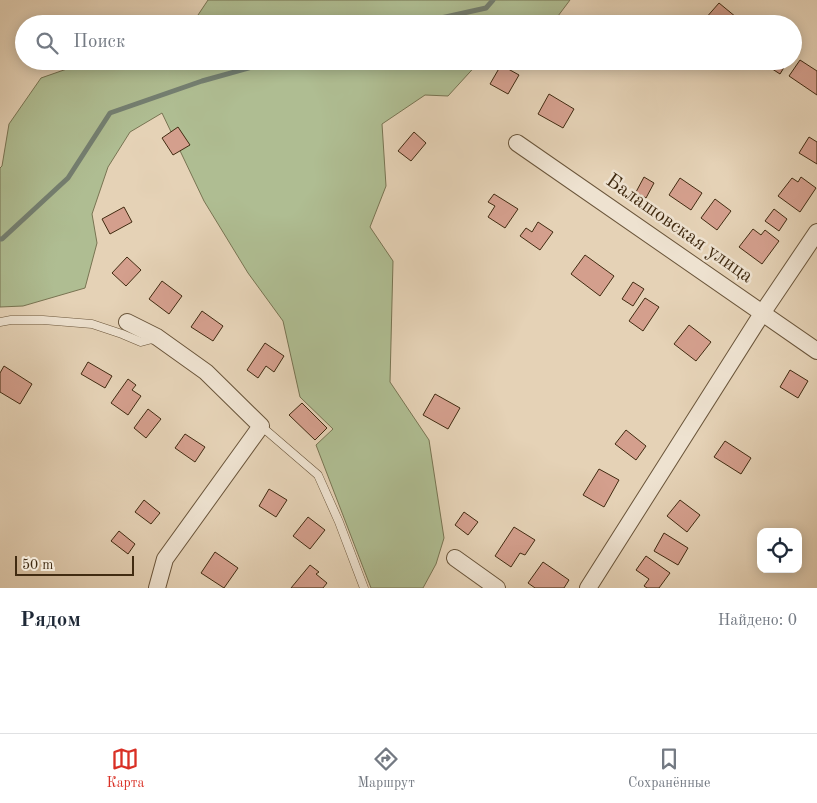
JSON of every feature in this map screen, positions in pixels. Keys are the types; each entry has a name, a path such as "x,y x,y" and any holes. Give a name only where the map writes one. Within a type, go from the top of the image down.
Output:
{"street":[{"name":"Балашовская улица","path":"517,143 817,351"},
{"path":"588,588 763,312 817,232"},
{"path":"127,322 157,338 206,372 261,426 165,559 157,588"},
{"path":"455,558 497,588"}],"lane":[{"path":"0,322 42,320 92,324 141,342 157,338"},
{"path":"261,426 318,475 339,522 364,588"}],"green space":[{"path":"208,0 570,0 559,15 198,15"},
{"path":"64,70 472,70 448,96 425,95 382,124 386,186 370,227 393,261 390,382 429,440 444,538 436,564 423,588 371,588 316,445 333,429 300,397 283,321 248,273 204,201 162,113 130,132 108,167 92,214 97,243 85,288 23,306 0,307 0,168 2,166 9,124 41,78"}],"building":[{"path":"719,3 734,15 708,15"},
{"path":"802,61 817,71 817,95 789,76 793,70 802,70"},
{"path":"498,70 510,70 519,75 508,94 490,84"},
{"path":"774,70 782,70 780,74"},
{"path":"549,94 574,109 563,128 538,114"},
{"path":"178,127 190,145 173,155 162,138"},
{"path":"414,132 426,143 411,161 398,151"},
{"path":"809,137 817,142 817,164 799,153"},
{"path":"644,177 654,183 646,198 636,192"},
{"path":"801,177 816,188 800,212 778,196 792,178 798,182"},
{"path":"680,178 702,193 691,210 669,195"},
{"path":"494,194 518,209 505,228 488,217 495,206 488,202"},
{"path":"715,199 731,211 717,230 701,218"},
{"path":"124,207 132,222 110,234 102,219"},
{"path":"774,209 787,219 779,231 765,221"},
{"path":"538,222 553,232 540,250 520,236 526,228 532,232"},
{"path":"753,229 761,235 765,230 779,241 762,264 739,247"},
{"path":"585,255 614,276 600,296 571,274"},
{"path":"127,257 141,270 126,286 112,273"},
{"path":"162,281 182,296 169,314 149,299"},
{"path":"633,282 644,289 633,306 622,299"},
{"path":"645,298 659,307 643,331 629,321"},
{"path":"202,311 223,326 213,341 191,327"},
{"path":"689,325 711,342 696,361 674,344"},
{"path":"265,343 284,356 274,372 266,366 258,378 247,370"},
{"path":"88,362 112,376 105,388 81,374"},
{"path":"4,366 32,384 20,404 0,392 0,373"},
{"path":"790,370 808,381 798,398 780,387"},
{"path":"128,379 136,385 132,390 141,396 128,415 111,403"},
{"path":"435,394 460,408 448,429 423,415"},
{"path":"302,403 327,428 315,440 289,415"},
{"path":"148,409 161,419 146,438 134,428"},
{"path":"626,430 646,446 636,460 615,444"},
{"path":"185,434 205,447 195,462 175,448"},
{"path":"725,441 751,458 741,474 714,457"},
{"path":"599,469 619,480 604,507 583,495"},
{"path":"269,489 287,500 276,517 259,506"},
{"path":"144,500 160,513 151,524 135,512"},
{"path":"680,500 700,515 687,532 667,516"},
{"path":"464,512 478,522 468,535 455,525"},
{"path":"308,517 325,530 310,549 293,536"},
{"path":"514,527 535,540 525,555 520,553 511,567 495,556"},
{"path":"119,531 135,544 128,554 111,541"},
{"path":"664,533 688,548 678,565 654,551"},
{"path":"215,552 238,568 224,588 201,573"},
{"path":"646,556 670,573 659,588 647,588 644,586 649,579 636,570"},
{"path":"543,562 569,580 564,588 535,588 528,583"},
{"path":"310,565 319,572 316,574 327,583 323,588 291,588"}],"waterway":[{"path":"454,15 486,8 493,0"},
{"path":"0,239 68,178 110,113 202,81 242,70"}]}
